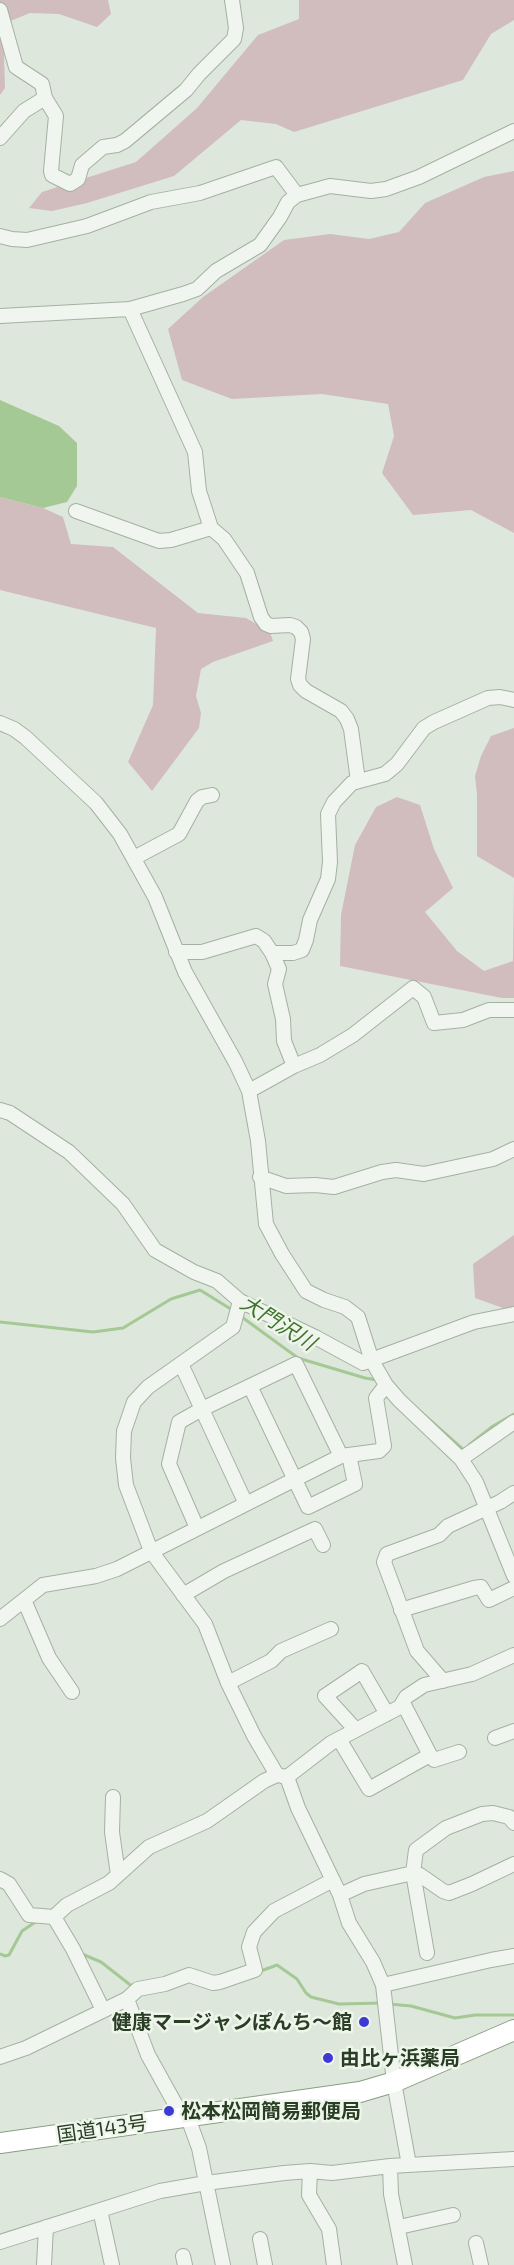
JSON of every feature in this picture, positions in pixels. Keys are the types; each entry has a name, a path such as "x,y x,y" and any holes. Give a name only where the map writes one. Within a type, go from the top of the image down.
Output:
{"highway":[{"name":"国道143号","path":"0,2143 360,2092 394,2082 514,2030"}],"street":[{"path":"0,10 16,67 42,84 45,98 56,116 57,126 51,171 55,178 74,184 78,179 81,165 103,147 125,141 186,90 234,39 236,28 232,0"},
{"path":"0,138 19,115 45,98"},
{"path":"0,316 130,309 183,294 206,282 216,271 260,245 288,202 297,195 330,186 371,191 386,189 419,177 514,131"},
{"path":"0,236 27,240 87,226 151,202 200,193 276,166 297,195"},
{"path":"130,309 195,452 199,491 212,528 224,539 247,573 261,617 266,624 290,625 301,632 303,639 298,679 300,685 306,691 341,711 347,719 351,729 358,781"},
{"path":"76,511 159,541 171,540 212,528"},
{"path":"272,953 293,953 302,950 310,920 328,879 330,862 328,814 334,802 352,783 385,774 397,764 424,728 434,722 488,699 500,697 514,700"},
{"path":"0,723 25,737 96,803 120,834 155,897 184,972 249,1090 258,1142 266,1224 306,1291 345,1307 358,1317 372,1361 386,1385 461,1459 476,1482 513,1571"},
{"path":"134,858 179,834 197,801 202,797 212,795"},
{"path":"176,952 202,952 256,936 264,940 279,969 275,984 283,1019 284,1041 294,1066"},
{"path":"249,1090 320,1055 353,1035 412,988 424,997 434,1023 463,1020 489,1010 514,1010"},
{"path":"0,1110 10,1113 69,1152 123,1204 155,1250 194,1272 217,1281 237,1311 315,1337 363,1363 474,1322 514,1314"},
{"path":"260,1177 286,1186 334,1187 382,1172 396,1170 424,1174 493,1159 514,1149"},
{"path":"237,1311 233,1327 148,1387 134,1402 122,1442 126,1485 151,1551 205,1624 228,1683 254,1736 282,1776 340,1895 349,1923 373,1962 383,1985 394,2082 409,2165"},
{"path":"181,1364 246,1504"},
{"path":"196,1528 169,1464 179,1422 202,1409 250,1386 296,1365 345,1456 355,1484 308,1507 250,1386"},
{"path":"0,1619 43,1586 96,1576 117,1569 345,1456 379,1451 384,1446 376,1398 386,1385"},
{"path":"461,1459 514,1422"},
{"path":"443,1681 417,1651 384,1562 387,1554 439,1535 448,1526 514,1493"},
{"path":"183,1594 224,1571 315,1529 323,1545"},
{"path":"401,1610 474,1588 481,1587 489,1600 514,1588"},
{"path":"24,1600 49,1658 72,1692"},
{"path":"228,1683 271,1661 280,1651 331,1629"},
{"path":"0,1879 9,1884 30,1915 54,1917 67,1905 109,1883 149,1847 207,1821 264,1781 282,1776 339,1739 400,1707 406,1697 424,1685 472,1674 514,1655"},
{"path":"356,1730 325,1696 362,1671 387,1714"},
{"path":"403,1703 434,1760 459,1752"},
{"path":"495,1738 514,1731"},
{"path":"339,1739 369,1789 430,1755"},
{"path":"113,1797 112,1832 118,1875"},
{"path":"428,1953 413,1873 416,1850 446,1828 482,1814 493,1813 509,1817 514,1823"},
{"path":"340,1895 364,1884 413,1873 420,1875 443,1892 449,1893 514,1864"},
{"path":"0,2057 26,2048 134,1993 189,1975 213,1983 255,1970 249,1947 254,1932 274,1911 333,1880"},
{"path":"54,1917 104,2010"},
{"path":"383,1985 491,1959 514,1956"},
{"path":"134,1993 147,2055 185,2118 198,2148 223,2265"},
{"path":"0,2242 160,2191 206,2183 310,2171 332,2173 390,2166 514,2159"},
{"path":"390,2166 391,2194 405,2265"},
{"path":"310,2171 309,2195 329,2229 334,2265"},
{"path":"100,2210 112,2265"},
{"path":"399,2227 453,2216"},
{"path":"44,2265 46,2227"},
{"path":"260,2240 265,2265"},
{"path":"476,2243 481,2265"}],"shaded area":[{"path":"0,0 108,0 111,14 97,27 59,14 30,13 3,24 5,88 0,95"},
{"path":"299,0 514,0 514,20 491,34 463,80 294,132 276,124 241,120 174,176 87,203 52,211 29,208 42,192 136,162 197,108 258,35 299,19"},
{"path":"514,171 514,533 471,510 413,515 382,473 394,436 388,404 322,394 232,399 182,380 168,329 203,297 284,240 330,234 369,239 399,232 425,203 484,177"},
{"path":"0,400 59,426 77,443 77,486 67,502 43,508 0,497"},
{"path":"0,497 43,508 63,517 71,544 113,547 198,613 246,618 270,632 273,641 213,662 201,669 196,696 201,713 199,728 152,791 128,762 153,705 156,628 0,590"},
{"path":"514,728 514,878 477,856 475,776 481,756 491,736"},
{"path":"397,797 420,805 434,849 453,888 425,912 457,951 484,971 513,961 514,880 514,998 502,998 340,966 341,915 355,845 376,807"},
{"path":"514,1235 514,1312 475,1298 473,1264"}],"waterway":[{"name":"大門沢川","path":"0,1322 93,1332 123,1328 171,1299 200,1290 234,1311"},
{"name":"大門沢川","path":"239,1315 298,1358 377,1380"},
{"name":"大門沢川","path":"420,1411 464,1450"},
{"name":"大門沢川","path":"469,1445 493,1426 514,1414"},
{"path":"0,1954 9,1955 22,1931 37,1921"},
{"path":"82,1954 101,1962 133,1987"},
{"path":"258,1972 277,1965 297,1979 311,1997 339,2004 382,2003"},
{"path":"389,2004 411,2006 455,2018 475,2015 514,2015"}],"place":[{"name":"健康マージャンぽんち～館","path":"364,2022"},
{"name":"由比ヶ浜薬局","path":"328,2058"},
{"name":"松本松岡簡易郵便局","path":"169,2111"}]}
